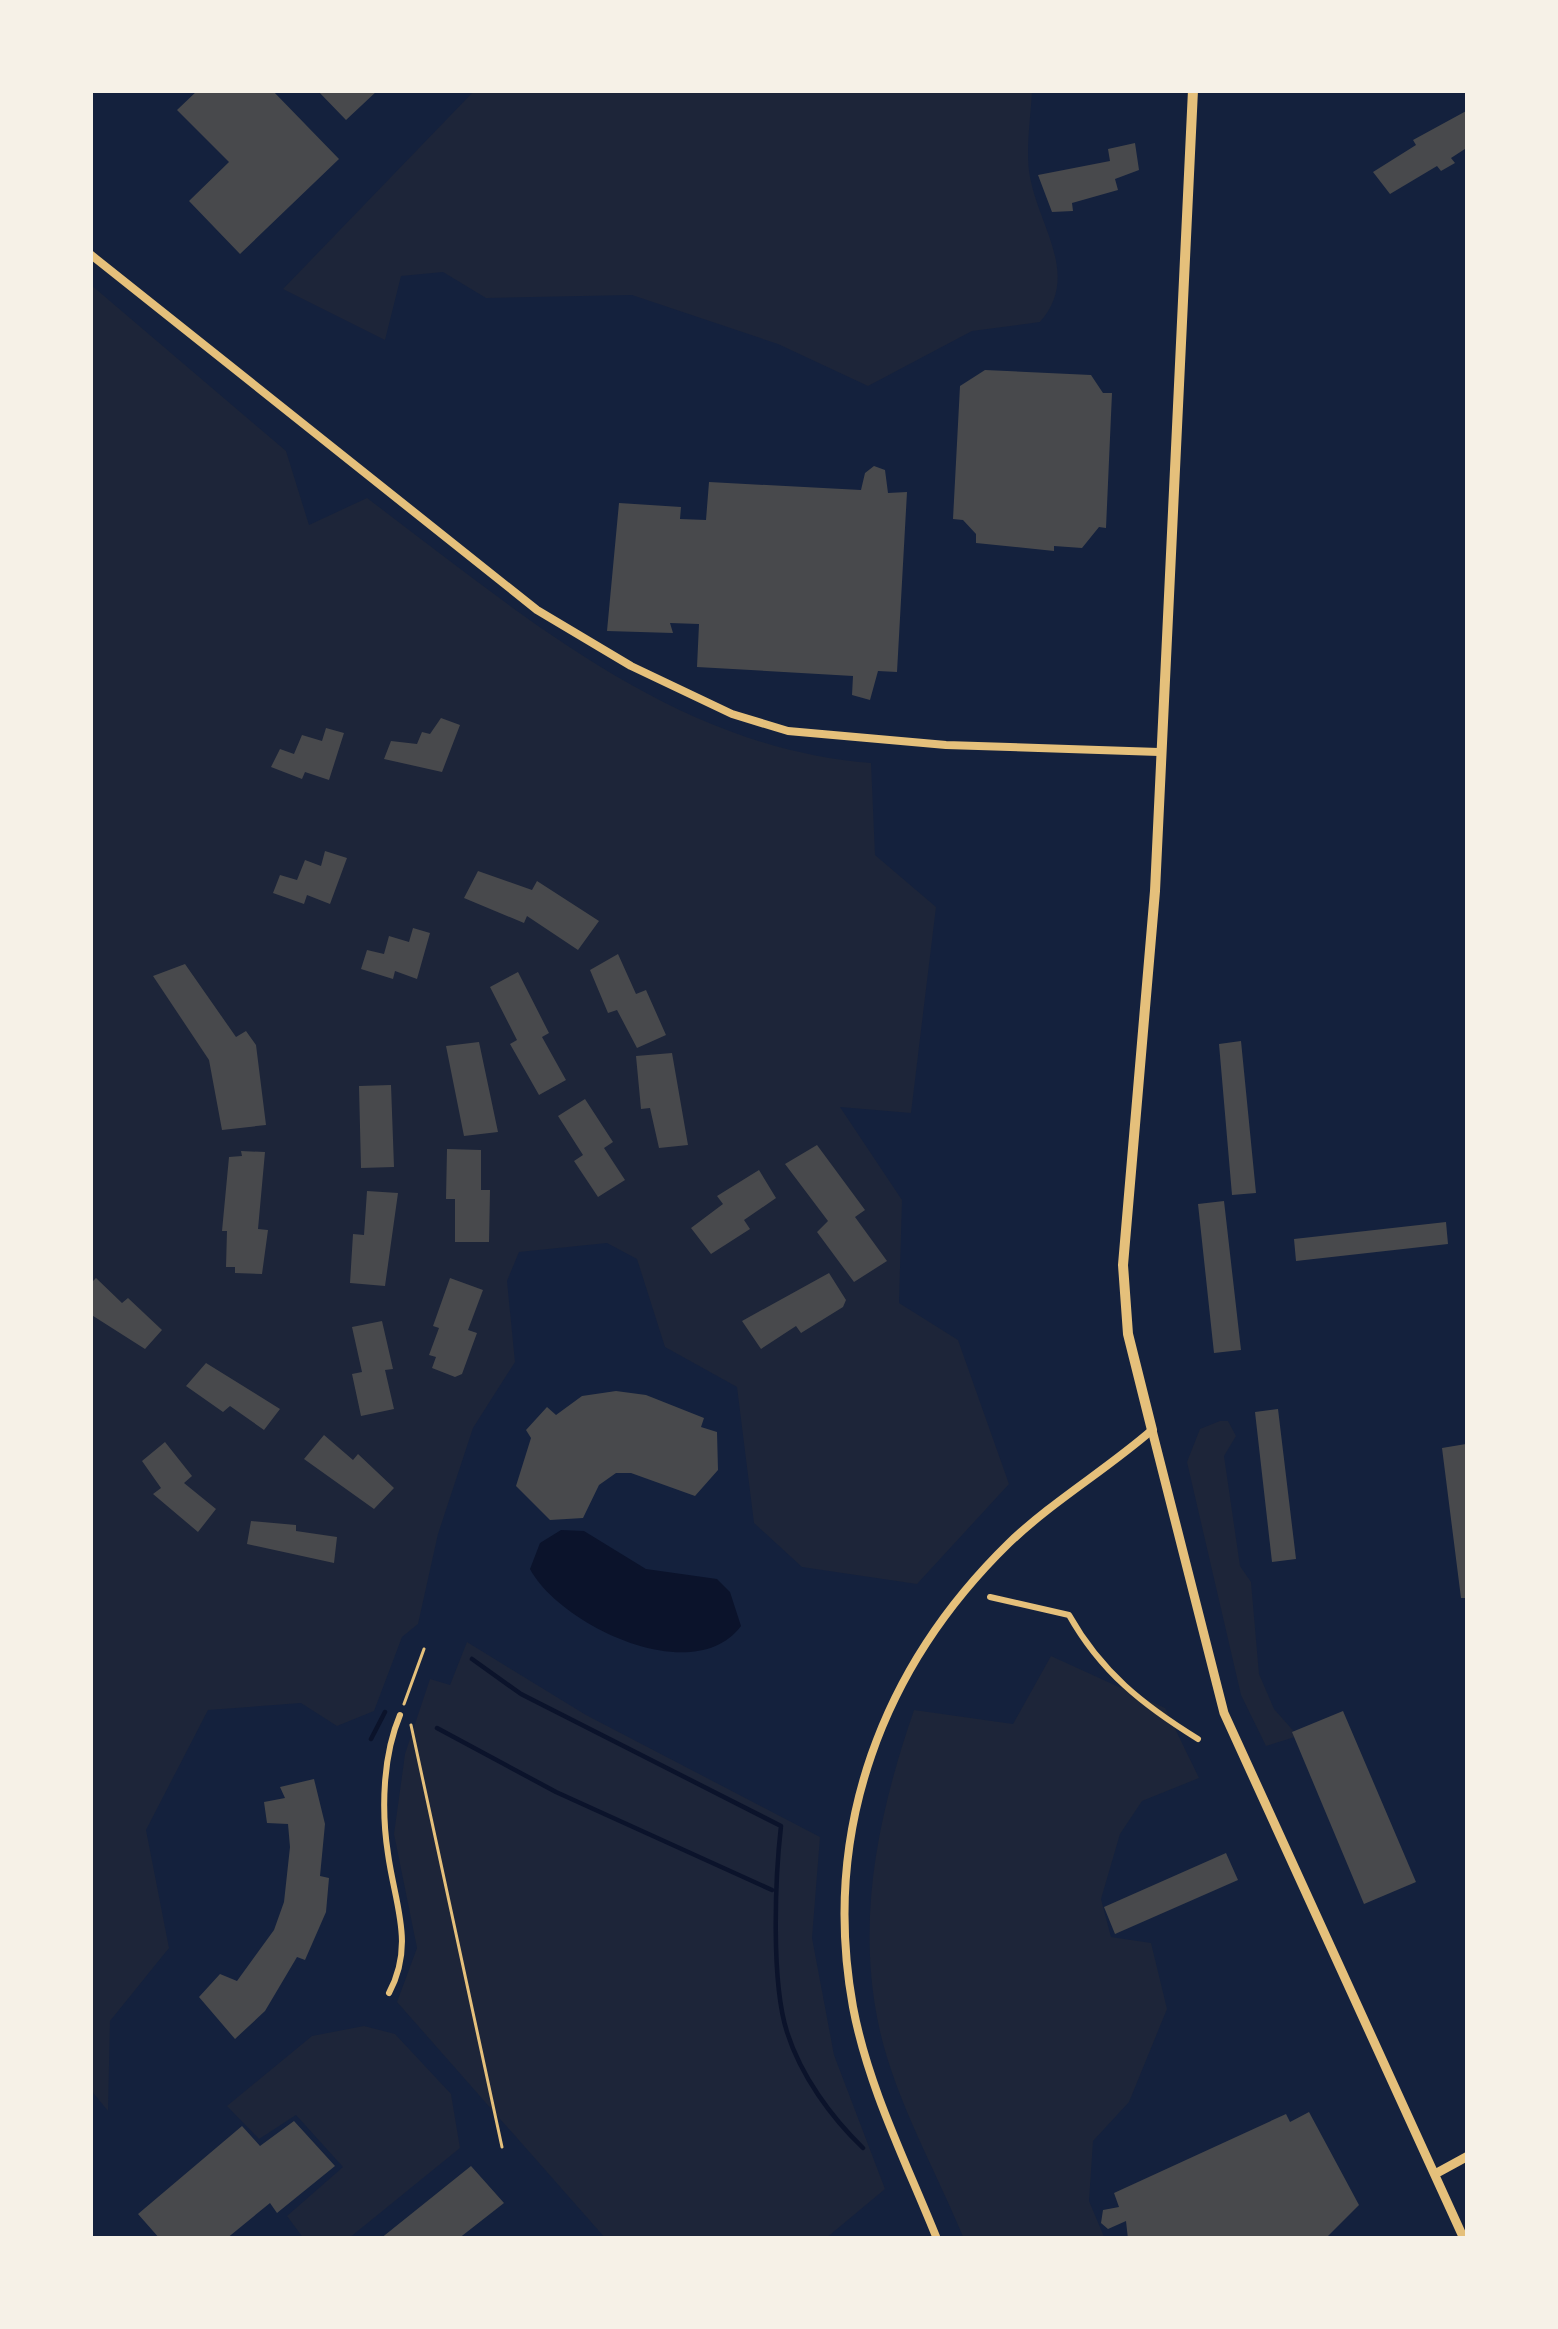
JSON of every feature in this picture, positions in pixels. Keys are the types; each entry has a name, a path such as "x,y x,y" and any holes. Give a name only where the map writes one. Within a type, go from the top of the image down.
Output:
{"main road":[{"path":"1152,1430 1128,1334 1123,1264 1144,1055 1193,90"}],"street":[{"path":"90,254 537,610 631,666 732,714 788,731 946,745 1159,752"},
{"path":"937,2239 871,2070 853,2006 848,1883 865,1777 906,1671 947,1610 1040,1516 1104,1472 1152,1430 1224,1713 1464,2239"},
{"path":"990,1597 1069,1616 1094,1658 1146,1707 1198,1738"},
{"path":"389,1993 404,1956 385,1826 390,1738 400,1714"},
{"path":"1435,2174 1468,2156"}],"path":[{"path":"400,1714 424,1649"},
{"path":"411,1725 502,2147"}],"shaded area":[{"path":"475,90 1032,90 1029,167 1057,269 1052,305 1040,322 972,331 868,386 778,344 632,295 486,298 443,272 401,276 385,340 283,289"},
{"path":"90,284 286,451 309,525 367,498 541,628 665,703 731,731 799,752 871,763 875,855 936,907 911,1113 840,1107 902,1200 899,1303 958,1340 1009,1484 917,1584 802,1567 754,1523 737,1387 665,1347 637,1259 607,1243 519,1252 507,1281 515,1362 473,1428 438,1534 418,1624 402,1637 374,1711 337,1726 301,1703 208,1710 146,1830 169,1948 110,2021 108,2111 90,2089"},
{"path":"1228,1421 1236,1436 1224,1456 1240,1566 1251,1582 1259,1674 1274,1709 1298,1736 1266,1746 1241,1695 1187,1462 1200,1429"},
{"path":"561,1530 584,1531 646,1569 717,1579 730,1592 741,1626 719,1644 692,1652 661,1651 597,1628 545,1590 530,1569 540,1543"},
{"path":"467,1642 586,1715 820,1837 812,1938 834,2055 885,2189 825,2239 606,2239 397,2002 417,1948 394,1834 405,1754 430,1679 450,1685"},
{"path":"1051,1656 1165,1708 1199,1778 1142,1801 1120,1834 1101,1899 1111,1937 1151,1943 1167,2009 1129,2102 1093,2141 1089,2201 1105,2239 964,2239 903,2102 877,2017 870,1938 875,1861 914,1710 1013,1724"},
{"path":"364,2026 395,2034 451,2094 460,2148 348,2239 304,2239 287,2216 343,2167 296,2115 259,2139 227,2106 312,2036"}],"building":[{"path":"198,90 272,90 339,159 240,254 189,201 229,162 177,110"},
{"path":"317,90 378,90 346,120"},
{"path":"1468,110 1468,147 1451,158 1455,163 1441,171 1437,166 1390,194 1373,172 1416,145 1413,140"},
{"path":"1135,143 1139,170 1115,179 1118,190 1072,203 1073,211 1052,212 1038,175 1110,161 1108,149"},
{"path":"985,370 1091,375 1103,393 1112,393 1106,528 1099,527 1082,548 1054,546 1054,551 976,543 976,534 963,520 953,519 960,386"},
{"path":"874,466 885,470 888,493 907,492 897,672 878,671 870,700 852,695 853,676 697,667 699,624 670,623 673,633 607,631 619,503 681,507 680,519 706,520 709,482 861,490 865,473"},
{"path":"441,718 460,725 442,772 384,759 391,741 417,744 422,732 430,734"},
{"path":"326,728 344,733 329,780 305,772 302,779 271,767 280,749 294,754 302,735 322,741"},
{"path":"325,851 347,858 330,904 307,895 304,904 273,893 280,875 297,880 305,860 321,866"},
{"path":"478,871 532,890 537,881 599,921 578,950 527,916 524,923 464,898"},
{"path":"413,928 430,933 417,979 395,971 393,979 361,969 367,950 384,954 389,936 409,942"},
{"path":"618,954 636,994 646,990 666,1035 637,1048 617,1010 608,1013 590,970"},
{"path":"185,964 236,1037 246,1031 256,1045 266,1125 222,1130 209,1060 153,976"},
{"path":"518,972 549,1033 542,1037 566,1080 539,1095 510,1044 517,1040 490,987"},
{"path":"1241,1041 1256,1193 1232,1195 1219,1044"},
{"path":"479,1042 498,1132 464,1136 446,1046"},
{"path":"672,1053 688,1145 659,1148 650,1108 641,1109 636,1056"},
{"path":"391,1085 394,1167 361,1168 359,1086"},
{"path":"585,1099 613,1142 604,1148 625,1180 598,1197 574,1161 583,1155 558,1116"},
{"path":"817,1145 865,1210 855,1217 887,1261 854,1282 817,1232 828,1221 785,1164"},
{"path":"447,1149 481,1150 481,1190 490,1190 489,1242 455,1242 455,1199 446,1199"},
{"path":"241,1151 265,1152 258,1229 268,1230 262,1274 235,1273 235,1267 226,1267 227,1231 222,1231 229,1157 242,1156"},
{"path":"759,1170 776,1198 744,1220 750,1229 711,1254 691,1228 723,1204 717,1196"},
{"path":"367,1191 398,1193 385,1286 350,1283 353,1234 364,1235"},
{"path":"1224,1201 1241,1350 1214,1353 1198,1204"},
{"path":"1446,1222 1448,1244 1296,1261 1294,1239"},
{"path":"829,1273 846,1300 843,1307 801,1333 796,1326 761,1349 742,1321"},
{"path":"96,1278 122,1303 128,1298 162,1330 145,1349 90,1314 90,1284"},
{"path":"450,1278 483,1290 468,1330 477,1333 462,1374 455,1377 432,1368 436,1357 429,1355 439,1328 433,1326"},
{"path":"382,1321 393,1369 385,1370 394,1409 361,1416 352,1374 362,1372 352,1327"},
{"path":"206,1363 280,1409 264,1430 230,1406 223,1412 186,1386"},
{"path":"616,1391 646,1395 704,1418 701,1427 717,1432 718,1470 695,1496 631,1473 616,1473 599,1485 583,1518 550,1520 516,1486 531,1438 526,1430 547,1407 556,1415 582,1396"},
{"path":"1278,1409 1296,1559 1272,1562 1255,1412"},
{"path":"324,1435 353,1460 358,1454 394,1488 374,1509 304,1459"},
{"path":"165,1442 192,1476 184,1483 216,1509 198,1532 153,1494 161,1488 142,1461"},
{"path":"1466,1444 1468,1598 1461,1598 1442,1448"},
{"path":"251,1521 296,1525 296,1531 337,1537 334,1563 247,1544"},
{"path":"1343,1711 1416,1882 1364,1904 1292,1732"},
{"path":"314,1779 325,1824 320,1876 329,1878 326,1912 305,1960 297,1957 265,2011 235,2039 199,1997 220,1974 237,1981 274,1930 284,1902 290,1847 288,1824 267,1823 264,1802 285,1798 280,1787"},
{"path":"1226,1853 1238,1880 1115,1934 1104,1907"},
{"path":"1309,2112 1359,2205 1325,2239 1128,2239 1126,2221 1108,2229 1101,2223 1103,2210 1119,2207 1114,2193 1286,2114 1290,2122"},
{"path":"294,2121 335,2166 277,2213 270,2203 226,2239 160,2239 138,2214 242,2126 260,2146"},
{"path":"471,2166 504,2203 458,2239 380,2239"}],"waterway":[{"path":"472,1659 521,1694 781,1826 776,1959 787,2032 818,2095 863,2148"},
{"path":"371,1739 385,1712"},
{"path":"437,1728 556,1792 772,1890"}]}
